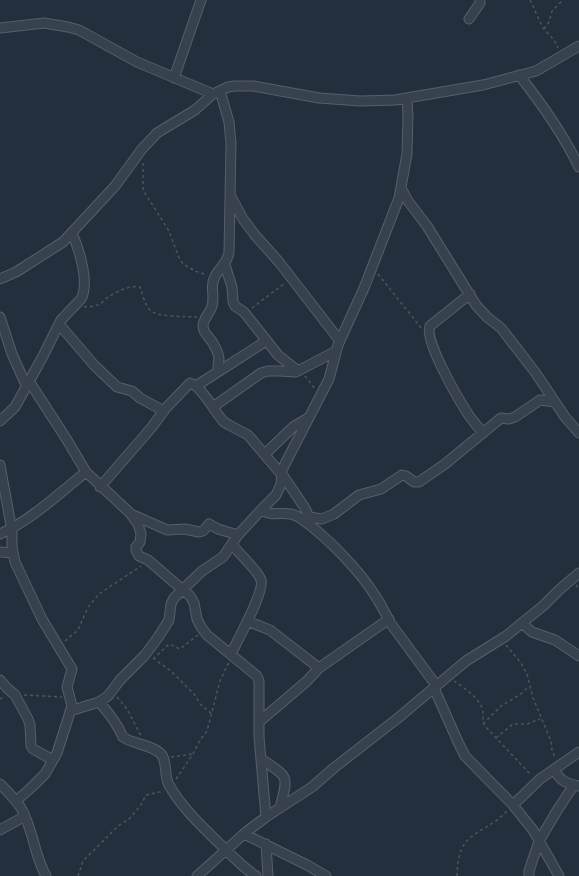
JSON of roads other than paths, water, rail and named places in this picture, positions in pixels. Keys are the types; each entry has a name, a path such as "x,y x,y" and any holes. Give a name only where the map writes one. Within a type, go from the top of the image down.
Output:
{"street":[{"path":"174,78 201,0"},
{"path":"469,19 480,3 480,0"},
{"path":"0,28 44,23 79,30 137,62 174,78 216,92 224,104 229,122 231,168 230,252 225,265 214,278 212,307 203,327 206,334 213,342 218,354 219,358 217,367 219,372"},
{"path":"0,279 16,272 63,242 115,186 142,149 157,133 195,110 216,92 235,86 253,86 319,98 360,101 407,99 483,85 536,71 579,46"},
{"path":"520,75 542,104 579,167"},
{"path":"70,712 104,699 120,680 150,656 159,636 169,620 173,601 202,571 223,556 238,535 276,495 280,488 286,462 329,379 340,340 355,310 398,198 407,154 407,99"},
{"path":"401,188 408,201 427,226 483,313 501,328 540,379 555,402 577,428"},
{"path":"230,195 243,219 255,236 292,278 340,340"},
{"path":"0,421 15,406 59,324 84,295 84,276 77,245 72,233"},
{"path":"225,265 232,287 233,302 235,306 245,313 266,341 284,360 300,371"},
{"path":"470,294 428,329 429,336 456,396 469,416 483,433"},
{"path":"0,317 12,354 27,383 68,440 86,472 100,487 130,513 138,524 141,534 140,542 136,547 139,556 148,560 184,590 193,600 197,619 203,630 257,676 261,759 266,817"},
{"path":"59,324 94,365 117,387 132,391 140,398 164,411"},
{"path":"196,386 266,341"},
{"path":"213,407 261,373 268,371 300,371 336,351"},
{"path":"100,487 164,411 189,384 192,383 224,422 248,434 282,474 305,508 316,530"},
{"path":"309,517 322,519 334,514 359,496 381,489 402,475 414,482 419,482 445,464 502,418 512,419 540,400 555,402"},
{"path":"265,454 293,427 308,418"},
{"path":"0,465 2,492 11,529 11,553 35,605 72,669 67,687 72,704 58,753 45,774 16,801"},
{"path":"0,534 11,529 39,511 86,472"},
{"path":"261,510 268,514 293,514 303,520 316,530 363,579 435,686 465,756 513,805 533,830 559,876"},
{"path":"130,513 164,529 185,529 199,532 204,530 209,524 218,529 238,535"},
{"path":"232,545 262,581 262,588 232,654"},
{"path":"0,552 11,553"},
{"path":"0,559 11,553"},
{"path":"197,876 244,834 266,817 312,787 466,661 501,639 522,623 579,573"},
{"path":"259,722 307,681 319,668 389,619"},
{"path":"247,621 270,630 319,668"},
{"path":"522,623 532,632 555,640 579,656"},
{"path":"0,680 15,694 28,719 30,725 31,746 53,760"},
{"path":"99,702 110,713 123,737 144,745 158,752 163,757 166,778 177,797 202,826 226,850 256,876"},
{"path":"513,805 537,781 579,752"},
{"path":"261,759 278,770 286,782 280,808"},
{"path":"529,876 529,871 539,841 558,809 577,785 565,783 560,779 557,768"},
{"path":"0,784 16,801 25,816 41,866 46,876"},
{"path":"0,830 25,816"},
{"path":"244,834 308,865 326,876"},
{"path":"266,844 268,876"},
{"path":"268,866 278,851"}]}
